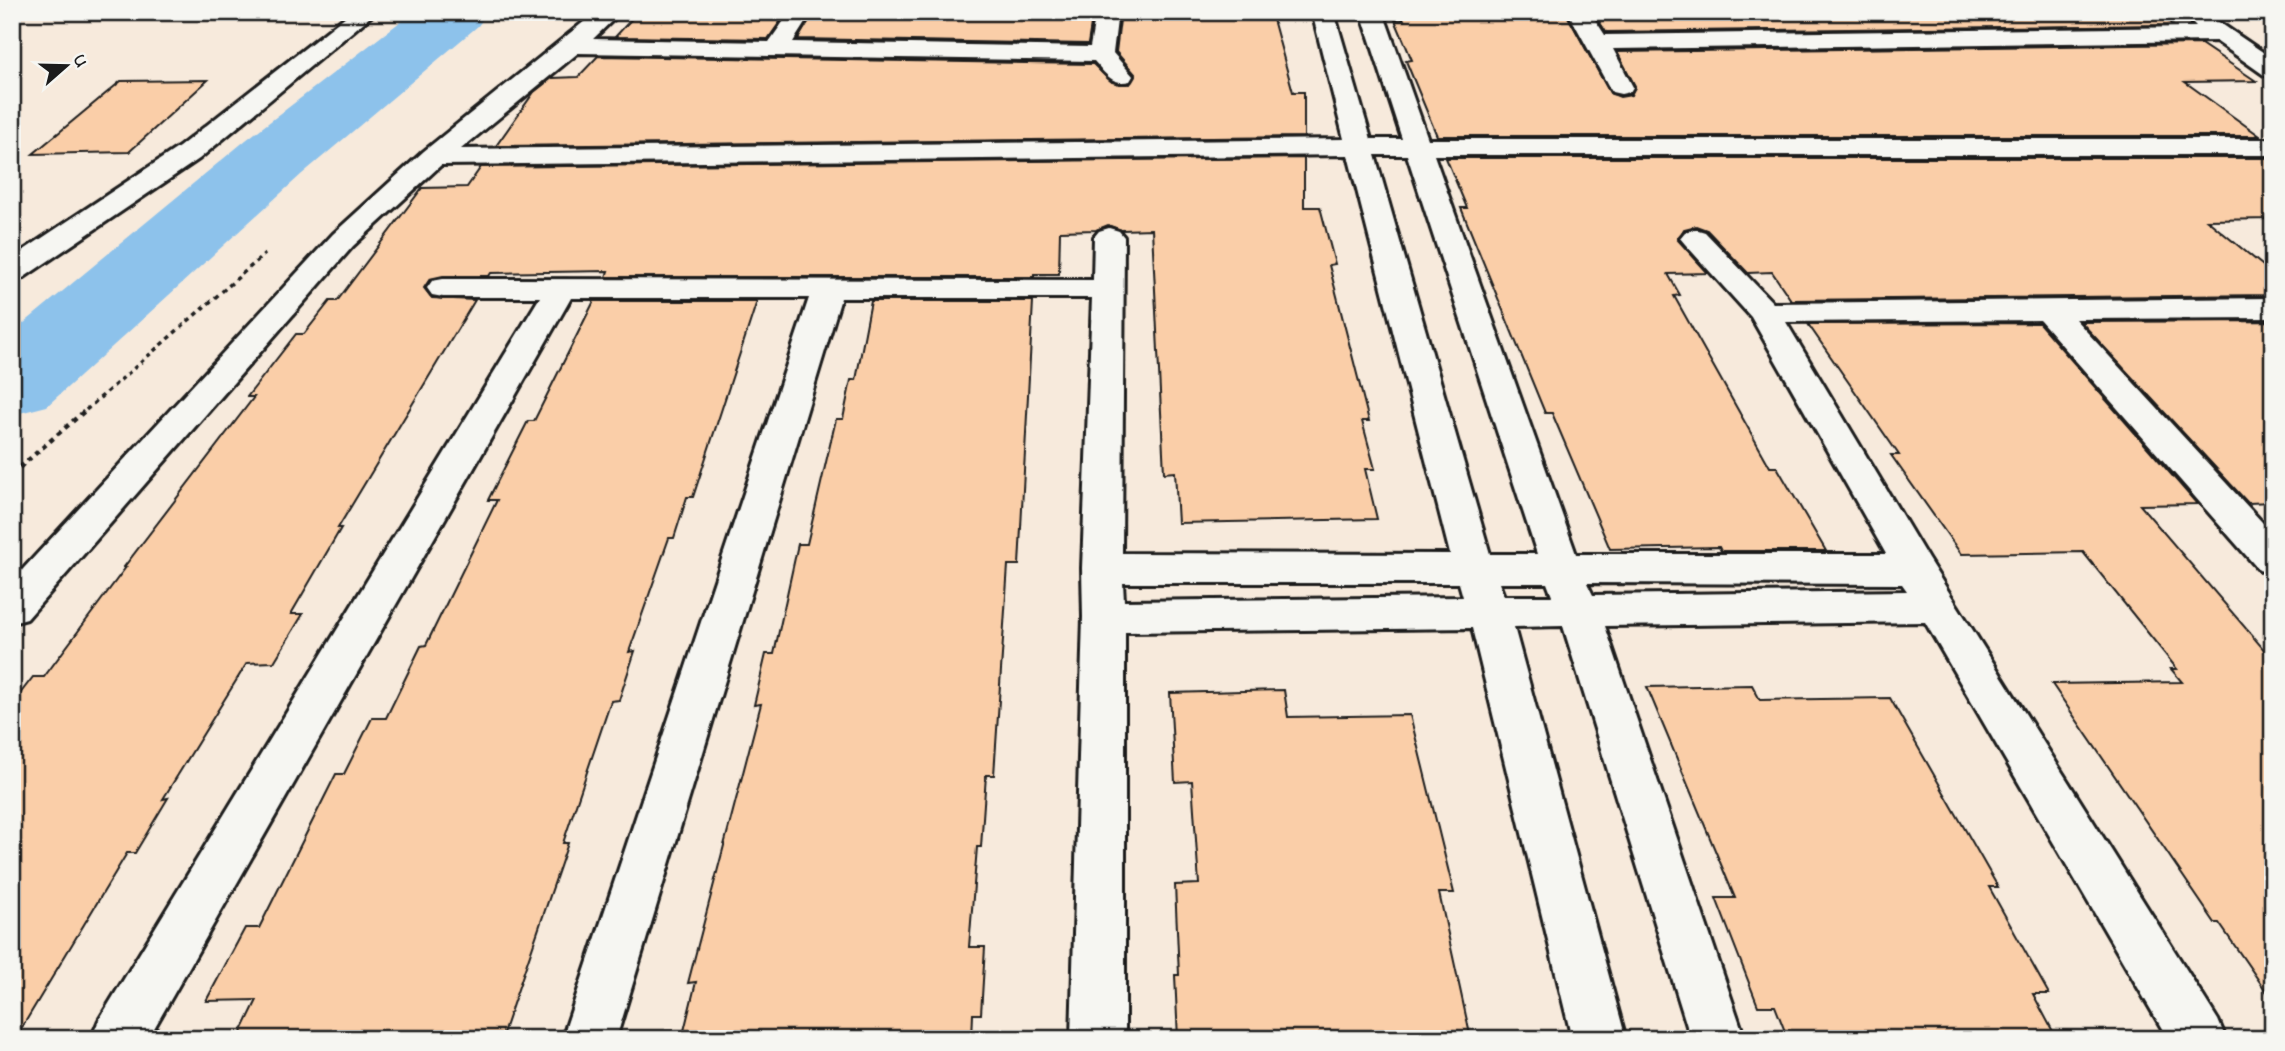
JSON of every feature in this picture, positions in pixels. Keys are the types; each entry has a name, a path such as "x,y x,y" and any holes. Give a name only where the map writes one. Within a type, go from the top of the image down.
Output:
{"street":[{"path":"12,272 189,153 365,12"},
{"path":"12,608 344,240 435,157 610,12"},
{"path":"775,51 801,12"},
{"path":"1101,54 1107,12"},
{"path":"1323,12 1362,147 1474,568 1489,612 1599,1039"},
{"path":"1372,12 1561,569 1579,611 1718,1039"},
{"path":"1579,12 1598,41 1621,87"},
{"path":"1997,12 2026,37"},
{"path":"2188,12 2273,70"},
{"path":"1598,41 1803,29 2026,37 2221,34"},
{"path":"572,46 1101,54 1121,76"},
{"path":"435,157 1362,147 2273,147"},
{"path":"1098,1039 1104,617 1102,568 1109,237"},
{"path":"1695,239 1764,313 1914,569 2199,1039"},
{"path":"443,288 1109,289"},
{"path":"118,1039 561,288"},
{"path":"589,1039 828,288"},
{"path":"1764,313 2273,308"},
{"path":"2049,310 2273,559"},
{"path":"1102,568 1914,569"},
{"path":"1104,617 1938,606"}],"building":[{"path":"638,12 787,12 768,39 615,37"},
{"path":"814,12 1093,12 1088,44 798,39"},
{"path":"1121,12 1271,12 1293,92 1304,92 1304,137 496,146 534,92 552,78 578,77 598,56 1093,64 1112,82 1130,84 1135,74 1116,52"},
{"path":"1400,12 1566,13 1610,93 1620,97 1631,95 1635,86 1617,52 2201,44 2256,81 2185,82 2260,136 1437,136 1406,61 1412,60 1395,20 1404,20"},
{"path":"1593,12 1736,12 1739,15 2155,12 2173,25 1606,32"},
{"path":"208,80 129,152 33,154 121,81"},
{"path":"1304,158 1304,207 1320,207 1335,264 1329,265 1369,421 1362,421 1375,469 1365,469 1377,519 1178,523 1175,472 1164,473 1152,229 1121,230 1108,225 1096,230 1060,231 1059,274 1034,274 1034,277 606,277 608,271 491,273 489,276 443,276 430,279 424,288 432,298 475,300 338,528 341,528 291,614 303,614 274,662 247,663 163,799 168,798 135,853 127,853 15,1039 12,1039 12,704 33,677 44,677 254,397 247,397 296,334 304,334 330,301 337,301 422,188 467,187 481,167"},
{"path":"1446,158 2273,158 2273,219 2207,220 2273,274 2273,295 1791,300 1772,272 1748,273 1707,230 1696,226 1684,229 1678,240 1708,273 1668,274 1680,295 1674,296 1770,467 1777,467 1826,551 1721,551 1719,547 1610,549 1552,413 1545,413 1461,208 1467,208"},
{"path":"594,301 757,301 693,497 687,497 674,538 669,538 629,652 635,651 619,700 611,701 563,843 568,843 501,1039 238,1039 257,1000 206,1001 245,928 259,928 336,774 344,774 372,718 386,718 421,646 426,645 497,500 488,500 528,421 534,421"},
{"path":"871,301 1033,301 1019,565 1008,565 994,775 986,775 981,847 977,847 969,947 985,947 981,1014 973,1014 972,1039 682,1039 696,982 688,983 761,704 754,705 766,654 774,654 798,544 807,544 836,419 843,419 851,380 856,380"},
{"path":"2273,321 2273,502 2248,503 2081,322"},
{"path":"2039,323 2197,504 2140,505 2273,660 2273,1001 2219,923 2215,923 2052,684 2182,682 2171,669 2177,669 2083,552 1961,554 1891,455 1899,455 1808,324"},
{"path":"1752,685 1760,700 1890,698 1998,887 1989,887 2049,994 2033,994 2057,1039 1788,1039 1775,1006 1758,1006 1716,898 1735,898 1647,687"},
{"path":"1284,690 1288,717 1410,715 1454,893 1439,893 1471,1039 1178,1039 1175,975 1179,975 1175,885 1199,884 1192,781 1175,782 1170,693"}],"waterway":[{"path":"12,384 274,157 455,12"}]}
